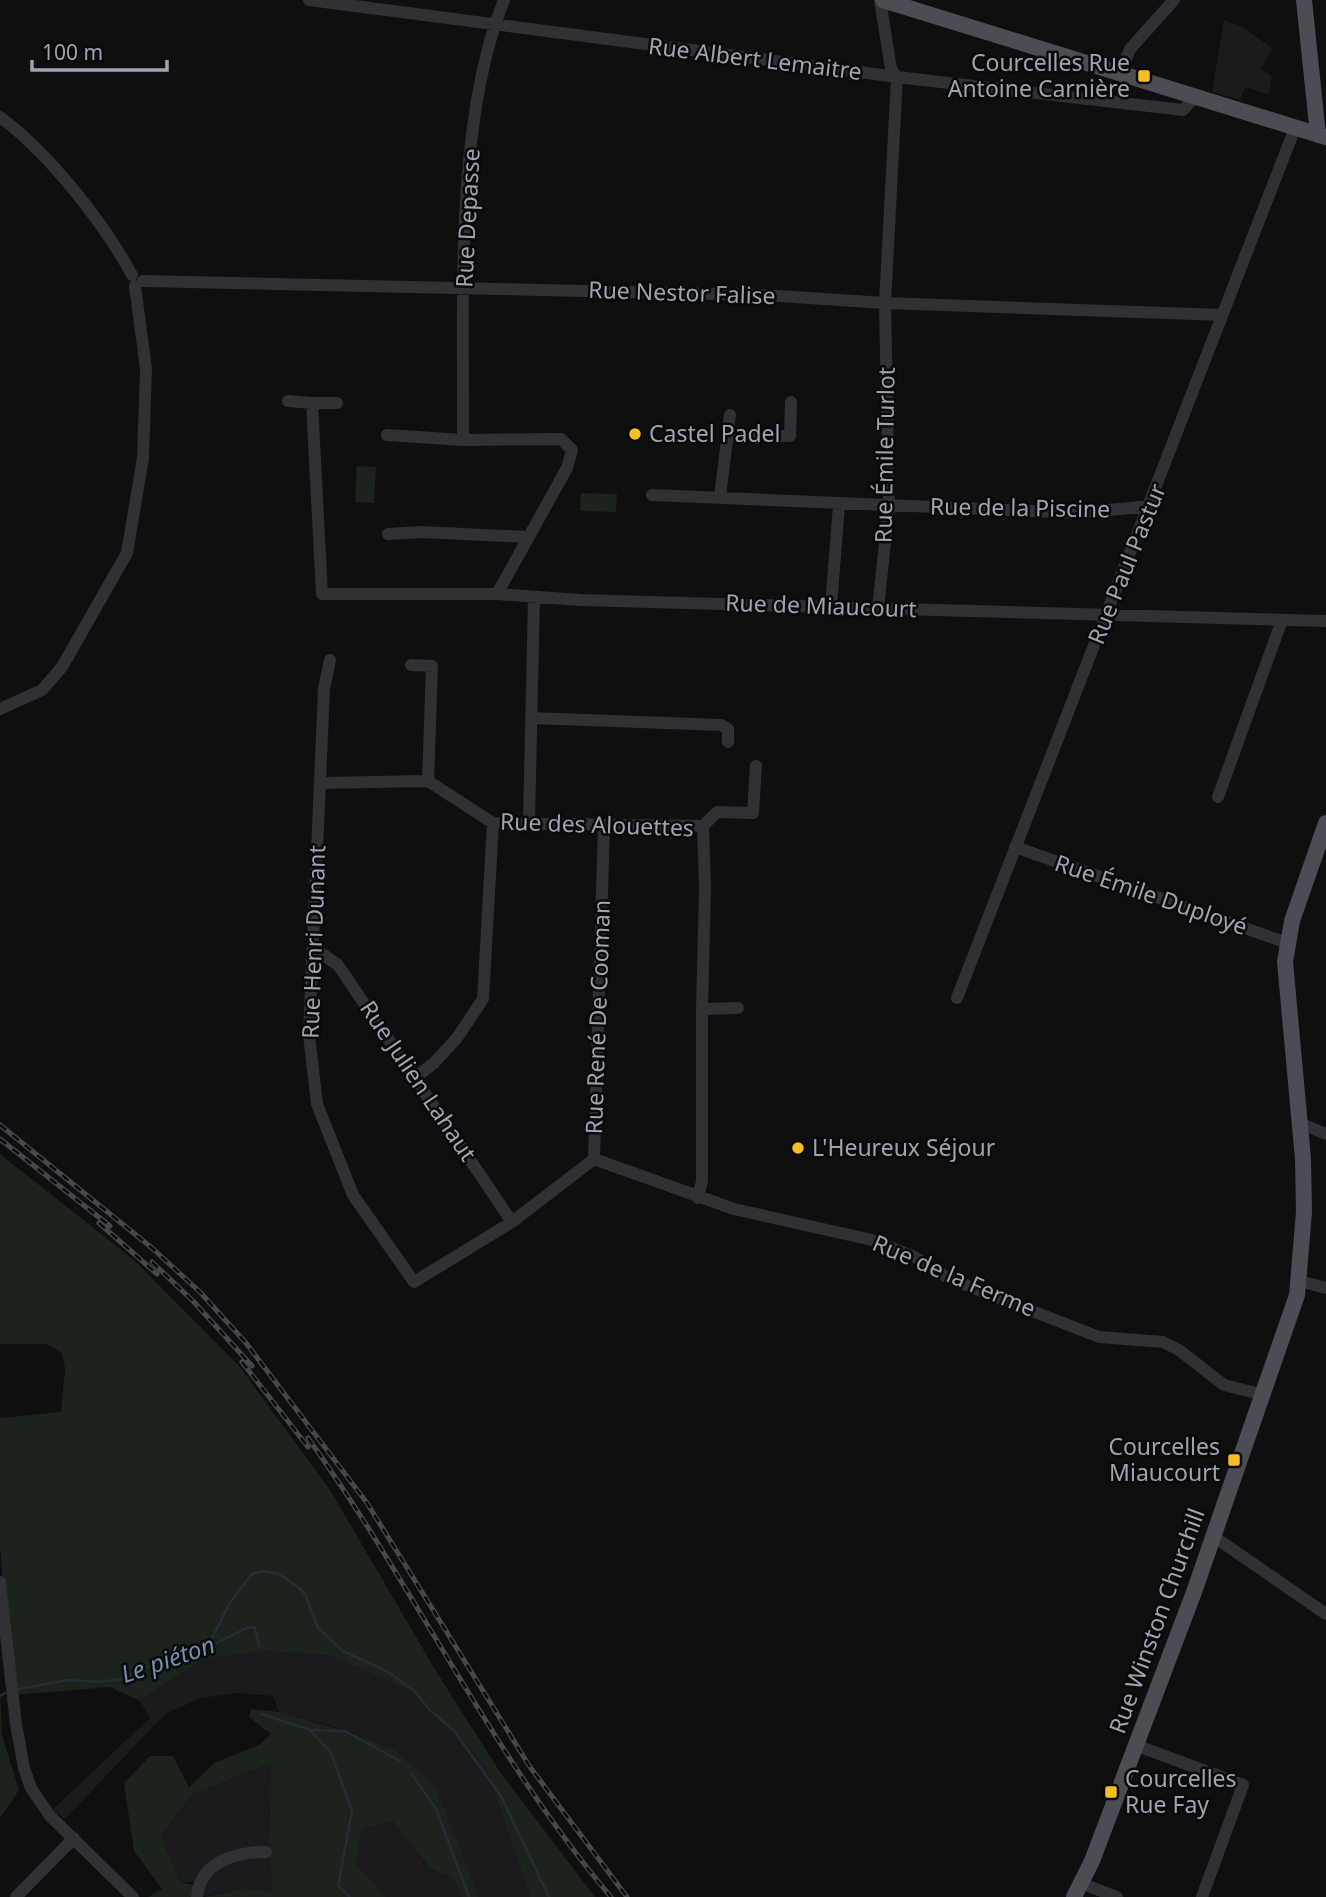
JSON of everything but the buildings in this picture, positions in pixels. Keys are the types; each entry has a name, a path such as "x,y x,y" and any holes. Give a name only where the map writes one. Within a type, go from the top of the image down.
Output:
{"main road":[{"path":"881,0 1322,136 1304,0"},
{"name":"Rue Winston Churchill","path":"1078,1890 1213,1536 1288,1324 1299,1280 1304,1212 1301,1124 1284,962 1287,943 1326,823"}],"street":[{"name":"Rue Albert Lemaitre","path":"309,0 897,77 1183,110 1195,97"},
{"name":"Rue Depasse","path":"463,440 464,286 471,141 493,26 504,0"},
{"name":"Rue Émile Turlot","path":"878,608 889,506 885,303 897,77 891,69 881,0"},
{"path":"1120,73 1130,49 1174,0"},
{"path":"0,117 27,136 90,212 137,281 146,369 143,458 127,553 62,667 42,690 0,709"},
{"name":"Rue Paul Pastur","path":"957,998 1151,506 1295,128"},
{"name":"Rue Nestor Falise","path":"137,281 464,286 763,295 885,303 1222,315"},
{"path":"288,401 337,403"},
{"name":"Rue de Miaucourt","path":"312,402 322,594 497,594 831,607 1326,621"},
{"path":"727,436 790,436 791,402"},
{"path":"720,497 730,415"},
{"path":"387,435 463,440 561,439 572,450 567,468 497,594"},
{"name":"Rue de la Piscine","path":"652,495 1078,513 1151,506"},
{"path":"831,607 839,505"},
{"path":"388,534 422,532 528,537"},
{"path":"530,822 534,597"},
{"path":"1218,797 1282,620"},
{"name":"Rue Henri Dunant","path":"330,660 324,689 309,1035 317,1104 353,1195 414,1282"},
{"path":"320,783 428,781 432,666 411,665"},
{"path":"531,718 721,725 729,729 728,742"},
{"path":"703,826 717,812 753,813 756,766"},
{"name":"Rue des Alouettes","path":"428,781 493,823 703,826 705,888 702,1181 698,1198"},
{"path":"416,1077 434,1063 457,1038 483,999 493,823"},
{"name":"Rue René De Cooman","path":"414,1282 512,1222 594,1159 604,825"},
{"name":"Rue Émile Duployé","path":"1015,847 1287,943"},
{"name":"Rue Julien Lahaut","path":"314,948 338,965 512,1222"},
{"path":"702,1010 738,1008"},
{"path":"1301,1124 1326,1135"},
{"name":"Rue de la Ferme","path":"594,1159 698,1198 872,1240 915,1257 948,1278 1099,1337 1163,1342 1179,1350 1224,1384 1264,1395"},
{"path":"1299,1280 1326,1288"},
{"path":"1213,1536 1326,1615"},
{"path":"0,1583 24,1768 40,1804 133,1897"},
{"path":"1135,1745 1243,1785 1202,1897"},
{"path":"16,1897 74,1838"},
{"path":"197,1897 201,1875 213,1866 248,1852 266,1852"},
{"path":"1078,1890 1117,1897"}],"shaded area":[{"path":"1224,20 1241,26 1272,48 1261,69 1272,76 1268,94 1245,87 1240,100 1212,92"},
{"path":"357,466 376,467 374,503 355,502"},
{"path":"581,493 617,494 616,512 580,511"},
{"path":"0,1154 134,1260 240,1367 330,1490 436,1671 500,1772 595,1897 530,1897 486,1767 418,1695 332,1656 268,1651 203,1659 140,1701 110,1687 13,1695 0,1547 0,1418 61,1412 65,1369 62,1353 46,1344 0,1344"},
{"path":"268,1651 332,1656 418,1695 486,1767 530,1897 479,1897 450,1828 394,1749 341,1729 279,1712 273,1696 236,1693 201,1698 165,1714 65,1819 52,1810 150,1718 140,1701 203,1659"},
{"path":"0,1692 2,1735 19,1790 0,1818"},
{"path":"251,1709 279,1712 345,1731 394,1749 436,1788 479,1897 462,1897 454,1879 429,1868 393,1821 362,1830 356,1864 386,1897 204,1897 246,1888 272,1892 269,1842 271,1763 192,1795 161,1835 180,1882 195,1885 197,1897 148,1897 162,1889 134,1851 124,1783 150,1756 173,1756 189,1787 214,1763 259,1745 271,1734 249,1717"},
{"path":"271,1763 269,1842 272,1893 246,1888 200,1897 193,1882 180,1882 161,1835 192,1795"},
{"path":"394,1821 428,1868 454,1879 462,1897 386,1897 356,1864 362,1830"}],"waterway":[{"path":"208,1647 229,1604 252,1574 262,1571 279,1574 298,1587 305,1594 318,1628 343,1651 388,1672 413,1690 430,1710 454,1731 501,1796 549,1897"},
{"name":"Le piéton","path":"18,1689 69,1680 100,1682 125,1678 158,1661 202,1654 208,1647 249,1627 255,1628 259,1646"},
{"name":"Le piéton","path":"0,1696 5,1693"},
{"name":"Le piéton","path":"261,1714 310,1730 331,1753 352,1811 338,1886 350,1897"},
{"path":"310,1730 345,1731 400,1761"},
{"path":"411,1773 436,1809 469,1897"}],"railway":[{"path":"0,1125 152,1248 200,1292 246,1343 367,1503 530,1767 627,1897"},
{"path":"0,1139 110,1226"},
{"path":"99,1223 157,1274"},
{"path":"152,1262 193,1301 252,1366"},
{"path":"242,1362 308,1447"},
{"path":"308,1438 384,1553 528,1787 611,1897"}],"place":[{"name":"Courcelles Rue Antoine Carnière","path":"1144,76"},
{"name":"Castel Padel","path":"635,434"},
{"name":"L'Heureux Séjour","path":"798,1148"},
{"name":"Courcelles Miaucourt","path":"1234,1460"},
{"name":"Courcelles Rue Fay","path":"1111,1792"}]}
